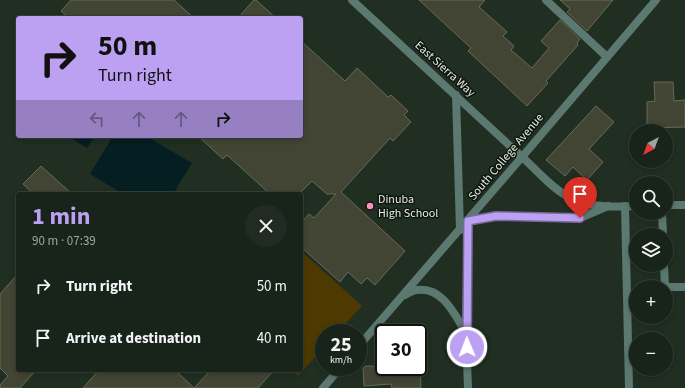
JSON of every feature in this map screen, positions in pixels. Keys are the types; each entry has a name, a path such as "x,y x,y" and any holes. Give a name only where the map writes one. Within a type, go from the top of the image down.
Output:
{"street":[{"name":"East Sierra Way","path":"352,0 553,186 568,197 587,204 629,206"},
{"path":"546,0 607,57"},
{"name":"South College Avenue","path":"367,337 468,221 656,0"},
{"path":"456,96 460,230"},
{"path":"673,205 685,205"},
{"path":"468,388 466,333 468,221 496,216 580,218 609,206"},
{"path":"625,206 629,388"},
{"path":"664,272 665,287 685,286"},
{"path":"401,297 416,290 427,290 438,294 446,301 466,333"},
{"path":"323,388 333,376"}],"shaded area":[{"path":"303,253 362,306 345,324 315,324 315,357 303,370"},
{"path":"293,372 302,372 298,376"}],"water":[{"path":"71,138 94,138 87,148"},
{"path":"112,138 149,138 192,163 174,192 120,192 90,174"}],"building":[{"path":"71,0 174,0 192,16 67,16 61,11"},
{"path":"254,0 256,0 274,16 240,16"},
{"path":"419,0 485,0 479,7 507,32 503,36 514,46 511,50 532,68 549,48 541,41 560,20 580,39 577,43 578,45 546,81 548,83 527,106 468,51 471,48"},
{"path":"560,0 613,0 587,31 567,12 570,9"},
{"path":"303,43 345,81 357,68 388,97 391,95 408,111 404,115 411,122 393,141 390,138 341,192 405,251 375,285 367,278 361,284 348,272 340,282 303,249 303,221 309,214 314,218 336,194 327,194 312,181 301,192 268,192 227,155 223,159 200,138 303,138"},
{"path":"654,82 673,82 674,101 685,100 685,127 673,127 673,124 647,124 647,102 655,101"},
{"path":"596,106 614,122 589,149 603,162 587,180 573,167 565,176 546,160"},
{"path":"41,166 70,192 32,192 23,184"},
{"path":"16,276 16,372 34,372 20,388 0,388 0,385 8,376 0,368 0,294"},
{"path":"367,366 375,366 375,376 420,376 421,388 392,388 391,384 364,386 363,376 367,376"},
{"path":"97,372 177,372 194,388 83,388"},
{"path":"209,372 272,372 258,388 194,388"}],"place":[{"name":"Dinuba High School","path":"370,206"}],"route":[{"path":"467,347 468,221 496,216 580,218"}]}
